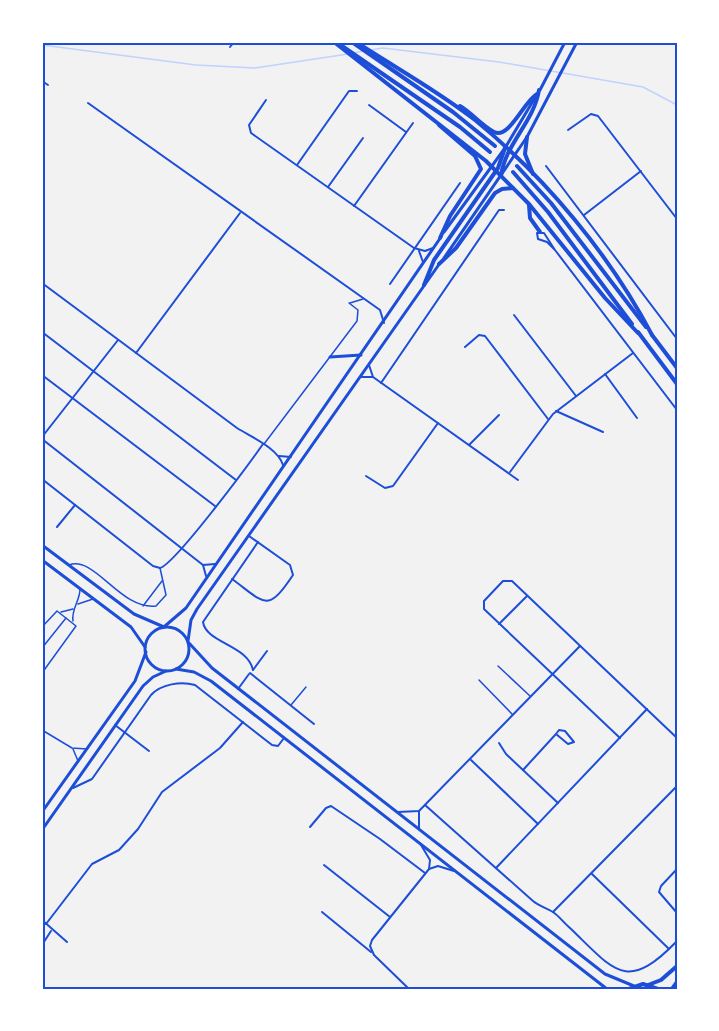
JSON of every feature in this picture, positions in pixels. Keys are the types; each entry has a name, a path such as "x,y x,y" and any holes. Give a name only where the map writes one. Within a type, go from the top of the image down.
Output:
{"main road":[{"path":"335,42 460,127 490,152"},
{"path":"335,42 396,93 430,116 492,167 529,204 605,298 638,333"},
{"path":"354,42 498,133 510,128 526,104 538,92"},
{"path":"354,42 453,112 495,146"},
{"path":"176,669 186,660 193,615 501,176 527,137 577,42"},
{"path":"42,812 135,681 151,634 181,614 384,323 440,238 531,116 538,92 564,43"},
{"path":"450,101 507,150 561,204 634,303 652,335"},
{"path":"430,116 475,156 481,170 450,216 440,238"},
{"path":"527,137 526,159 535,177"},
{"path":"424,285 434,260 496,171 507,150"},
{"path":"501,176 507,150"},
{"path":"517,166 551,203 677,368"},
{"path":"513,172 548,212 677,384"},
{"path":"439,264 456,248 495,193 502,189 514,189"},
{"path":"529,204 530,218 540,232"},
{"path":"330,357 361,355"},
{"path":"42,545 134,614 164,627 178,629 206,664 605,974 632,988 660,980 677,966"},
{"path":"42,560 131,627 153,665 166,671"},
{"path":"42,830 146,683 166,671 176,669 206,678 607,989"},
{"path":"672,989 677,982"},
{"path":"648,984 658,989"}],"street":[{"path":"230,47 234,42"},
{"path":"42,81 48,85"},
{"path":"297,165 349,91 357,91"},
{"path":"267,100 250,123 250,131 416,248 423,255 423,265"},
{"path":"88,103 240,213 380,310 384,323"},
{"path":"369,105 406,132"},
{"path":"568,130 589,115 597,114 677,219"},
{"path":"354,206 413,123"},
{"path":"328,187 363,138"},
{"path":"546,166 677,339"},
{"path":"583,215 641,171"},
{"path":"390,284 460,183"},
{"path":"381,383 499,211 504,210"},
{"path":"136,353 240,213"},
{"path":"555,250 547,242 538,239 537,234 544,233 677,410"},
{"path":"416,248 427,251 434,248"},
{"path":"42,284 279,456 282,471"},
{"path":"380,310 393,309"},
{"path":"514,315 576,396"},
{"path":"42,332 236,480"},
{"path":"465,347 477,336 485,336 548,418"},
{"path":"118,339 42,438 203,564 207,578"},
{"path":"509,474 548,418 633,353"},
{"path":"369,365 373,377 518,480"},
{"path":"605,374 637,418"},
{"path":"42,375 215,506"},
{"path":"360,377 373,377"},
{"path":"556,411 603,432"},
{"path":"468,445 499,415"},
{"path":"366,476 384,487 393,486 438,423"},
{"path":"42,479 153,566 160,568 167,565 182,548 263,444"},
{"path":"279,456 292,456"},
{"path":"57,527 75,505"},
{"path":"232,579 268,603 274,600 292,577 293,571 290,565 249,536"},
{"path":"253,670 247,657 206,630 203,624 204,617 258,542"},
{"path":"203,564 217,563"},
{"path":"620,738 484,609 483,604 501,582 510,580 527,595 677,738"},
{"path":"499,624 527,595"},
{"path":"397,812 419,811 580,646"},
{"path":"238,689 267,651"},
{"path":"250,673 314,724"},
{"path":"70,790 93,778 153,692 163,687 184,683 204,691 272,745 278,746 284,738"},
{"path":"496,868 647,709"},
{"path":"46,924 92,864 119,850 138,829 162,792 220,748 243,722"},
{"path":"115,725 149,751"},
{"path":"523,770 556,734 565,731 573,739 573,743 568,744 556,734"},
{"path":"499,743 506,754 558,803"},
{"path":"470,759 538,824"},
{"path":"81,774 86,783"},
{"path":"553,912 677,786"},
{"path":"672,791 677,796"},
{"path":"425,805 536,903 553,912 606,962 618,969 632,972 645,969 677,941"},
{"path":"310,827 326,808 331,806 425,873"},
{"path":"419,811 419,829"},
{"path":"420,844 429,857 429,869"},
{"path":"324,865 390,918"},
{"path":"371,952 370,943 429,869 438,866 457,872"},
{"path":"677,869 660,890 662,898 677,913"},
{"path":"592,874 669,949"},
{"path":"322,912 371,952 409,989"},
{"path":"42,920 51,931 67,942"},
{"path":"42,945 51,931"}],"lane":[{"path":"263,444 358,318 358,310 349,303 363,298"},
{"path":"68,565 83,564 135,604 143,606 158,605 166,596 160,568"},
{"path":"143,606 162,581"},
{"path":"42,673 75,630 74,608 80,589"},
{"path":"77,604 93,599"},
{"path":"42,627 54,612 74,608"},
{"path":"61,612 73,622"},
{"path":"42,648 67,617"},
{"path":"498,666 531,697"},
{"path":"479,680 513,715"},
{"path":"290,705 306,687"},
{"path":"42,730 72,748 87,749"},
{"path":"72,748 78,761"}],"waterway":[{"path":"42,45 196,65 255,68 348,54"},
{"path":"371,50 383,48 499,62 643,87 677,105"},
{"path":"353,53 363,51"}]}
